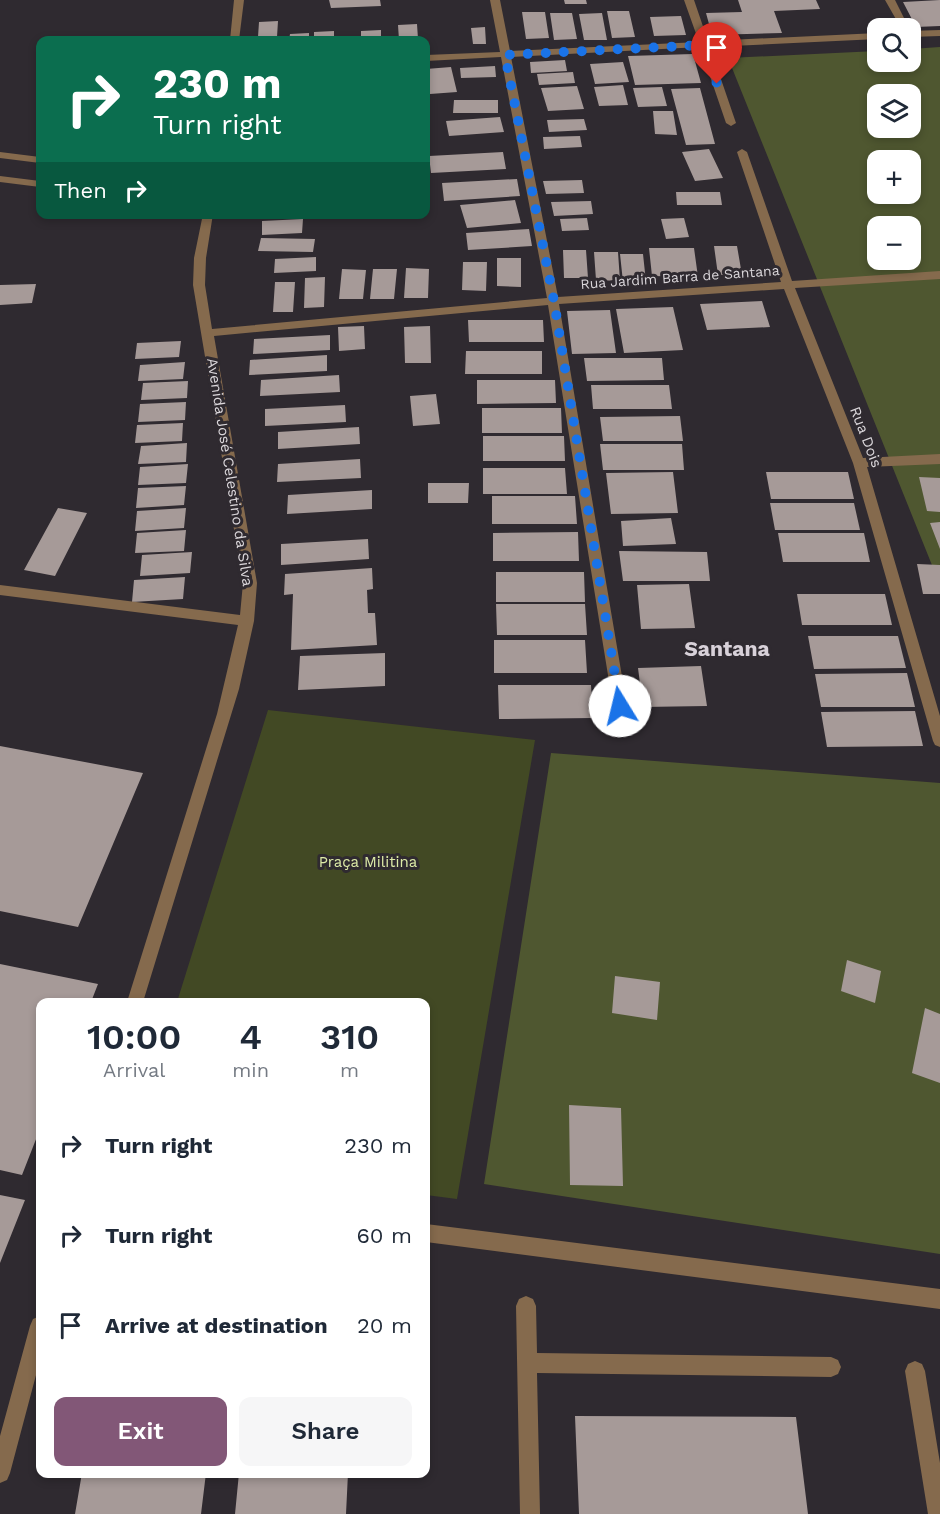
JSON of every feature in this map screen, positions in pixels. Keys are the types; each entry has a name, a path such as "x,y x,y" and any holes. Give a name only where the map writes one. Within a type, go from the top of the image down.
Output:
{"street":[{"path":"234,36 239,0"},
{"path":"495,0 554,301 620,706"},
{"path":"689,0 730,123"},
{"path":"890,0 900,18"},
{"path":"921,34 940,33"},
{"path":"430,58 867,37"},
{"name":"Rua Dois","path":"741,152 788,285 859,463 940,741"},
{"path":"0,155 36,160"},
{"path":"0,179 36,184"},
{"name":"Avenida José Celestino da Silva","path":"136,998 151,944 229,702 247,621 250,583 199,285 200,258 207,219"},
{"name":"Rua Jardim Barra de Santana","path":"208,333 554,301 940,275"},
{"path":"859,463 940,459"},
{"path":"0,590 247,621"},
{"path":"430,1234 940,1299"},
{"path":"526,1306 530,1514"},
{"path":"0,1473 36,1341"},
{"path":"527,1363 831,1367"},
{"path":"915,1371 938,1514"}],"green space":[{"path":"940,47 940,585 728,58 867,51 867,72 921,72 921,48"},
{"name":"Praça Militina","path":"268,710 535,740 457,1199 430,1196 430,998 178,998"},
{"path":"551,753 940,783 940,1254 484,1184"}],"building":[{"path":"329,0 380,0 381,6 331,8"},
{"path":"564,0 586,0 587,4 565,4"},
{"path":"738,0 816,0 820,9 774,11 782,33 712,35 706,13 742,12"},
{"path":"940,0 940,26 921,27 921,18 911,18 903,2"},
{"path":"607,11 629,11 635,37 612,38"},
{"path":"522,12 545,12 549,38 526,39"},
{"path":"550,13 572,13 577,39 554,40"},
{"path":"602,13 607,40 584,40 579,14"},
{"path":"681,16 686,35 654,36 650,17"},
{"path":"278,21 277,36 258,36 259,22"},
{"path":"417,24 418,36 399,36 398,25"},
{"path":"485,27 486,44 473,44 471,28"},
{"path":"381,30 381,36 361,36 361,31"},
{"path":"334,31 334,36 314,36 314,32"},
{"path":"309,33 309,36 290,36 290,34"},
{"path":"693,54 701,83 635,85 628,56"},
{"path":"565,60 567,71 531,73 530,62"},
{"path":"623,62 629,82 595,84 590,64"},
{"path":"495,66 496,77 461,78 460,68"},
{"path":"451,67 457,92 430,94 430,69"},
{"path":"573,72 575,83 539,85 537,74"},
{"path":"623,85 628,105 599,106 594,87"},
{"path":"577,86 584,109 548,111 541,88"},
{"path":"662,87 667,106 638,107 633,88"},
{"path":"700,88 715,144 686,145 671,89"},
{"path":"454,100 498,100 498,113 453,113"},
{"path":"653,111 673,111 677,135 655,134"},
{"path":"500,117 504,132 449,136 446,121"},
{"path":"584,119 587,130 549,132 547,120"},
{"path":"580,136 582,147 544,149 543,137"},
{"path":"709,149 723,178 695,181 682,152"},
{"path":"503,152 506,169 431,173 430,156"},
{"path":"517,179 520,196 444,201 442,183"},
{"path":"582,180 584,193 546,194 543,181"},
{"path":"676,192 720,192 722,205 677,205"},
{"path":"515,200 521,223 467,228 460,205"},
{"path":"591,201 593,214 554,216 551,202"},
{"path":"587,218 589,230 562,231 560,219"},
{"path":"684,218 689,237 666,239 661,219"},
{"path":"303,219 302,233 262,235 262,221"},
{"path":"529,229 532,246 468,250 466,233"},
{"path":"261,238 315,239 313,252 258,251"},
{"path":"714,246 737,246 742,275 718,275"},
{"path":"649,248 694,248 698,277 652,276"},
{"path":"563,250 586,250 588,278 564,278"},
{"path":"594,252 618,252 620,281 596,280"},
{"path":"620,254 643,254 646,282 623,282"},
{"path":"316,257 316,271 274,273 275,259"},
{"path":"497,258 521,258 521,287 497,286"},
{"path":"463,262 487,262 486,291 462,290"},
{"path":"406,268 429,269 428,298 404,298"},
{"path":"342,269 366,270 363,299 339,299"},
{"path":"373,269 397,269 394,299 370,299"},
{"path":"325,277 324,307 304,308 305,278"},
{"path":"275,282 295,282 293,312 273,312"},
{"path":"36,284 32,303 0,305 0,285"},
{"path":"762,301 770,327 707,330 700,304"},
{"path":"673,307 683,350 624,353 616,309"},
{"path":"610,310 616,353 572,354 567,311"},
{"path":"468,320 543,320 544,342 469,342"},
{"path":"364,326 365,349 339,351 338,327"},
{"path":"430,326 431,363 405,363 404,327"},
{"path":"330,335 330,350 253,354 254,339"},
{"path":"181,341 179,357 135,359 137,343"},
{"path":"466,351 542,351 542,374 465,374"},
{"path":"327,355 327,371 249,375 250,360"},
{"path":"584,358 662,358 664,380 587,381"},
{"path":"185,362 183,379 138,381 140,365"},
{"path":"339,375 340,392 260,396 261,380"},
{"path":"477,380 555,380 556,403 477,404"},
{"path":"188,381 187,398 141,400 143,383"},
{"path":"591,385 669,385 672,409 593,409"},
{"path":"436,394 440,424 413,426 410,396"},
{"path":"186,402 185,420 138,422 140,404"},
{"path":"345,405 346,422 265,426 265,409"},
{"path":"482,408 561,408 562,433 482,433"},
{"path":"680,416 683,441 603,441 600,417"},
{"path":"183,423 182,441 135,443 137,425"},
{"path":"359,427 360,444 278,449 278,432"},
{"path":"483,436 564,436 565,461 483,461"},
{"path":"187,443 186,462 138,464 141,446"},
{"path":"600,444 682,444 684,470 603,470"},
{"path":"360,459 361,478 277,482 278,464"},
{"path":"188,464 186,483 138,485 140,467"},
{"path":"483,468 565,468 567,494 483,494"},
{"path":"673,472 678,513 611,514 606,473"},
{"path":"766,472 848,472 854,499 771,499"},
{"path":"919,477 940,478 940,512 927,511"},
{"path":"428,483 469,483 468,503 428,503"},
{"path":"186,486 184,505 136,508 138,488"},
{"path":"372,490 372,509 287,514 288,495"},
{"path":"492,496 575,496 577,524 492,524"},
{"path":"770,503 854,503 860,530 775,530"},
{"path":"58,508 87,513 55,576 24,570"},
{"path":"186,508 184,528 135,531 137,511"},
{"path":"671,518 676,544 623,546 621,521"},
{"path":"940,522 940,549 930,523"},
{"path":"186,530 184,551 135,553 137,533"},
{"path":"578,532 579,561 493,561 493,533"},
{"path":"778,533 864,533 870,562 783,562"},
{"path":"368,539 369,559 281,565 281,544"},
{"path":"619,551 707,552 710,581 623,581"},
{"path":"192,552 190,573 140,576 142,555"},
{"path":"917,564 940,565 940,594 923,594"},
{"path":"372,568 373,589 367,590 368,613 375,613 377,645 291,650 293,594 284,595 285,574"},
{"path":"496,572 584,572 585,602 496,602"},
{"path":"185,577 183,599 132,602 134,580"},
{"path":"689,584 695,628 641,629 637,585"},
{"path":"797,594 885,594 892,625 802,625"},
{"path":"496,604 585,604 587,635 497,635"},
{"path":"808,636 898,636 906,668 814,669"},
{"path":"494,640 585,640 587,673 494,673"},
{"path":"385,653 385,686 298,690 300,656"},
{"path":"701,666 707,706 643,707 638,668"},
{"path":"907,673 915,707 821,707 815,674"},
{"path":"498,685 591,685 593,718 499,719"},
{"path":"915,711 923,746 827,747 821,712"},
{"path":"0,746 143,773 78,927 0,911"},
{"path":"847,960 881,971 875,1003 841,991"},
{"path":"0,964 98,984 93,998 36,998 36,1139 22,1175 0,1170"},
{"path":"615,976 660,982 657,1020 612,1013"},
{"path":"925,1008 940,1014 940,1083 912,1073"},
{"path":"569,1105 621,1108 623,1186 570,1185"},
{"path":"0,1195 25,1200 0,1263"},
{"path":"575,1416 796,1417 808,1514 579,1514"},
{"path":"81,1478 205,1478 201,1514 75,1514"},
{"path":"239,1478 348,1478 346,1514 235,1514"}],"district":[{"name":"Santana","path":"727,649"}],"route":[{"path":"620,706 554,301 505,55 704,45 717,84"}]}
